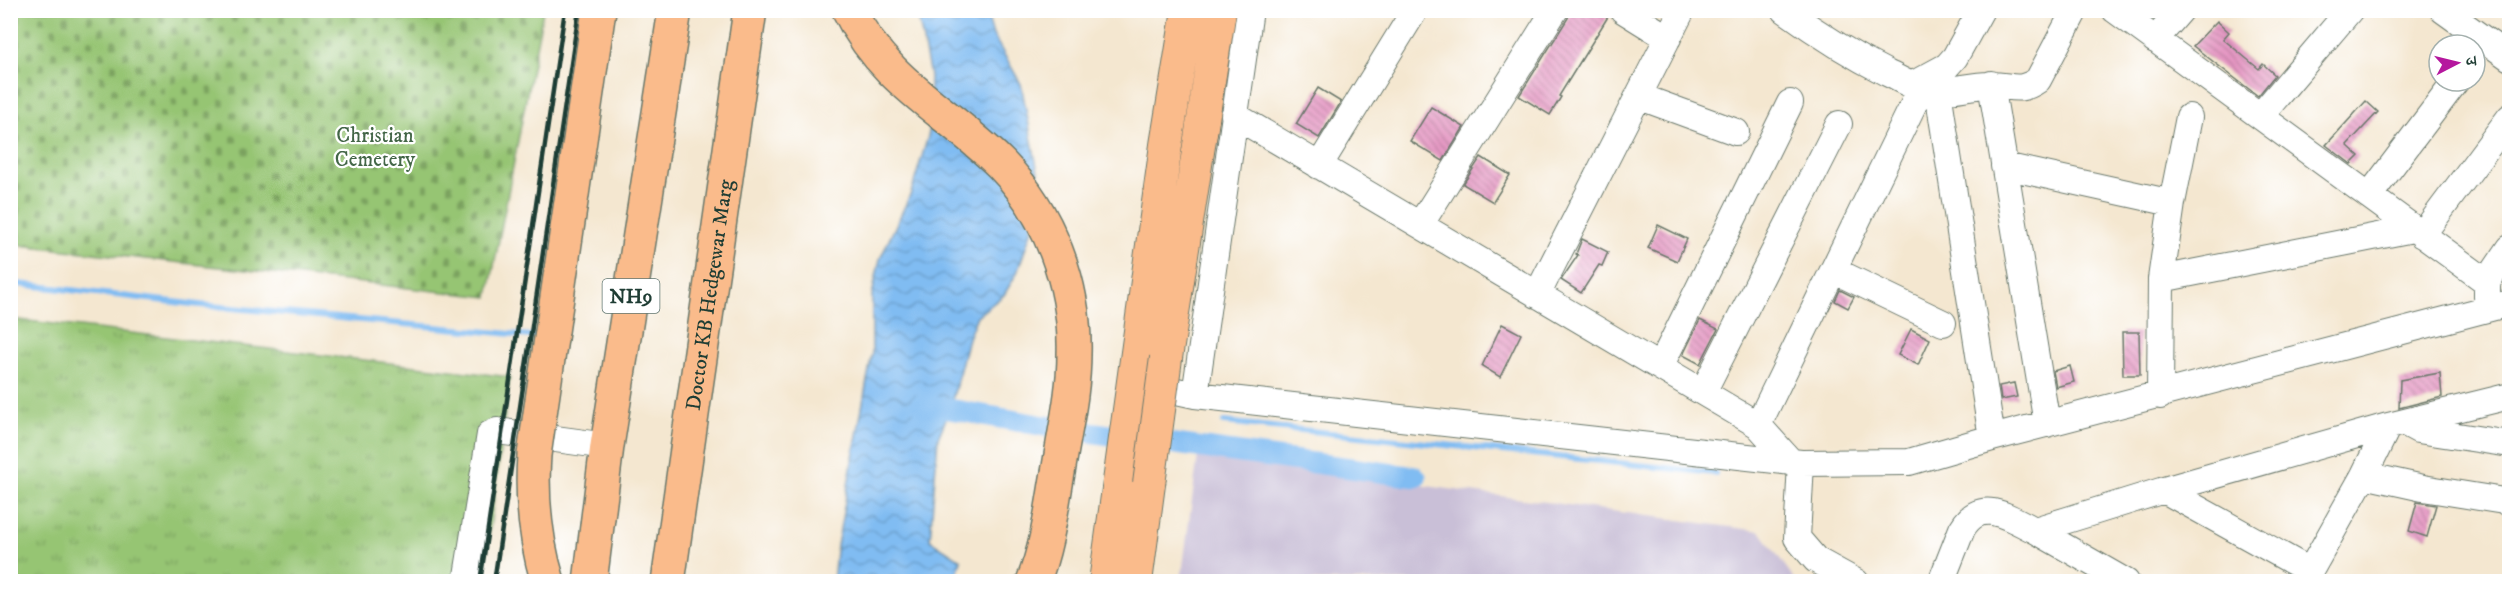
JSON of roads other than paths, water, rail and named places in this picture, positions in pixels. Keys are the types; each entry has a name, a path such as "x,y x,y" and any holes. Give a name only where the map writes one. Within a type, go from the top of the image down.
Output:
{"highway":[{"path":"548,582 538,548 533,516 534,454 599,10"},
{"name":"NH9","path":"590,582 607,446 675,10"},
{"name":"Doctor KB Hedgewar Marg","path":"668,582 750,10"},
{"path":"849,10 874,51 892,73 999,162 1018,183 1033,205 1059,257 1074,323 1073,382 1048,534 1033,582"}],"main road":[{"path":"1105,582 1188,10"},
{"path":"1136,582 1167,358 1220,10"}],"street":[{"path":"1195,395 1250,10"},
{"path":"1319,166 1415,10"},
{"path":"1420,225 1555,10"},
{"path":"1623,10 1668,38"},
{"path":"1538,295 1682,10"},
{"path":"1785,10 1824,38 1924,88 1991,84 2018,89 2038,80 2075,10"},
{"path":"1758,425 1924,88 1955,57 1981,10"},
{"path":"1142,329 1149,350 1150,378 1154,386 1195,395 1806,469 1909,462 1992,438 2498,307 2487,282 2115,10"},
{"path":"2156,40 2181,10"},
{"path":"2261,116 2350,10"},
{"path":"2443,10 2465,33"},
{"path":"2487,51 2510,58"},
{"path":"1991,84 2047,424"},
{"path":"1924,88 1992,438"},
{"path":"2369,196 2447,93"},
{"path":"1638,96 1736,132"},
{"path":"1660,367 1790,103"},
{"path":"1234,115 1758,425 1806,469 1806,542 1816,560 1856,582"},
{"path":"2160,396 2161,279 2172,203 2189,117"},
{"path":"2161,279 2417,232 2510,117"},
{"path":"1703,392 1839,124"},
{"path":"2004,166 2172,203"},
{"path":"2487,282 2510,249"},
{"path":"1833,270 1942,323"},
{"path":"2035,530 2164,490 2396,424 2510,396"},
{"path":"2396,424 2418,430 2510,444"},
{"path":"2164,490 2307,577 2364,475 2396,424"},
{"path":"466,582 490,434 497,431 607,446"},
{"path":"2364,475 2423,488 2510,502"},
{"path":"1941,582 1962,529 1977,513 1989,511 2001,514 2035,530 2126,582"}],"water":[{"path":"917,11 986,11 993,35 1021,84 1038,172 1031,232 1017,273 1004,295 977,316 968,338 950,409 938,438 930,540 961,560 955,581 833,582 836,551 872,353 872,295 880,259 911,193 929,133 930,76"}],"waterway":[{"path":"10,283 200,305 542,337"},
{"path":"921,404 1045,426 1416,477"},
{"path":"1224,422 1715,473"}],"railway":[{"path":"480,582 565,10"},
{"path":"494,582 579,10"}],"park label":[{"name":"Christian Cemetery","path":"375,147"}]}
